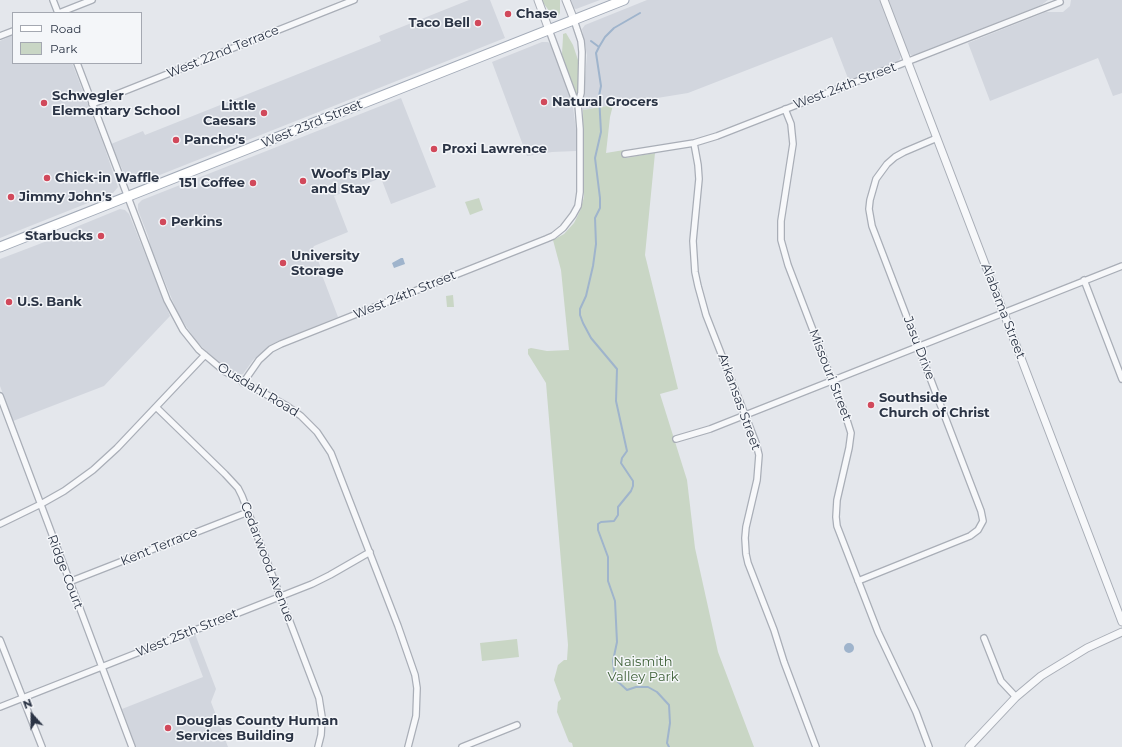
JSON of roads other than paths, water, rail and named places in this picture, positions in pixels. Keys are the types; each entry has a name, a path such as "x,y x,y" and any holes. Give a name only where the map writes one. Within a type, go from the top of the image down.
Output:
{"main road":[{"name":"West 23rd Street","path":"0,247 624,0"}],"street":[{"path":"53,0 58,12"},
{"path":"61,12 92,0"},
{"name":"West 22nd Terrace","path":"92,104 354,0"},
{"path":"538,0 570,89 578,104"},
{"path":"566,0 581,41 581,93 578,104"},
{"name":"Alabama Street","path":"884,0 1122,622"},
{"name":"West 24th Street","path":"625,154 694,143 717,136 1060,2"},
{"path":"0,36 12,31"},
{"name":"Ousdahl Road","path":"77,64 170,306 189,338 204,355 224,371 295,411 320,436 336,463 415,675 417,688 416,716 409,747"},
{"name":"West 24th Street","path":"243,383 259,360 281,344 546,239 559,232 574,215 578,206 580,192 580,129 578,104"},
{"name":"Missouri Street","path":"785,109 791,124 792,144 781,221 781,240 788,265 847,420 850,433 849,448 837,500 836,517 840,535 878,632 916,712 929,747"},
{"name":"Jasu Drive","path":"858,581 970,536 978,530 983,521 981,510 872,226 869,208 876,180 887,164 904,152 937,138"},
{"name":"Arkansas Street","path":"694,143 699,179 694,226 693,254 700,298 756,443 759,455 757,480 746,527 746,554 816,747"},
{"path":"676,439 696,434 745,415 1122,266"},
{"path":"1084,280 1122,379"},
{"path":"0,524 64,491 92,470 117,448 204,355"},
{"path":"1115,361 1122,359"},
{"name":"Ridge Court","path":"0,396 132,747"},
{"name":"Cedarwood Avenue","path":"156,407 233,482 242,496 319,698 322,717 321,735 318,747"},
{"name":"Kent Terrace","path":"69,582 248,512"},
{"name":"West 25th Street","path":"0,707 280,596 330,575 370,552"},
{"path":"969,747 1016,697 1041,676 1088,648 1122,632"},
{"path":"984,638 997,674 1001,681 1016,697"},
{"path":"0,640 42,747"},
{"path":"462,747 517,725"}],"water":[{"path":"403,258 405,264 394,268 392,263"},
{"path":"847,643 851,643 853,644 853,652 847,653 844,650 844,646"}],"waterway":[{"path":"599,47 605,37 614,28 640,13"},
{"path":"591,41 599,47 596,53 601,86 599,96 601,132 595,158 600,208 595,218 596,244 593,266 586,296 580,309 580,315 591,338 617,369 616,401 627,451 622,458 621,463 633,481 631,491 618,507 618,515 614,521 601,522 598,524 598,530 608,557 608,581 615,601 617,642 613,661 615,679 627,690 636,687 648,687 657,692 669,705 670,723 667,743 669,747"}],"place":[{"name":"Chase","path":"508,14"},
{"name":"Taco Bell","path":"478,23"},
{"name":"Natural Grocers","path":"544,102"},
{"name":"Schwegler Elementary School","path":"44,103"},
{"name":"Little Caesars","path":"264,113"},
{"name":"Pancho's","path":"176,140"},
{"name":"Proxi Lawrence","path":"434,149"},
{"name":"Chick-in Waffle","path":"47,178"},
{"name":"Woof's Play and Stay","path":"303,181"},
{"name":"151 Coffee","path":"253,183"},
{"name":"Jimmy John's","path":"11,197"},
{"name":"Perkins","path":"163,222"},
{"name":"Starbucks","path":"101,236"},
{"name":"University Storage","path":"283,263"},
{"name":"U.S. Bank","path":"9,302"},
{"name":"Southside Church of Christ","path":"871,405"},
{"name":"Douglas County Human Services Building","path":"168,728"}],"park label":[{"name":"Naismith Valley Park","path":"643,670"}]}
